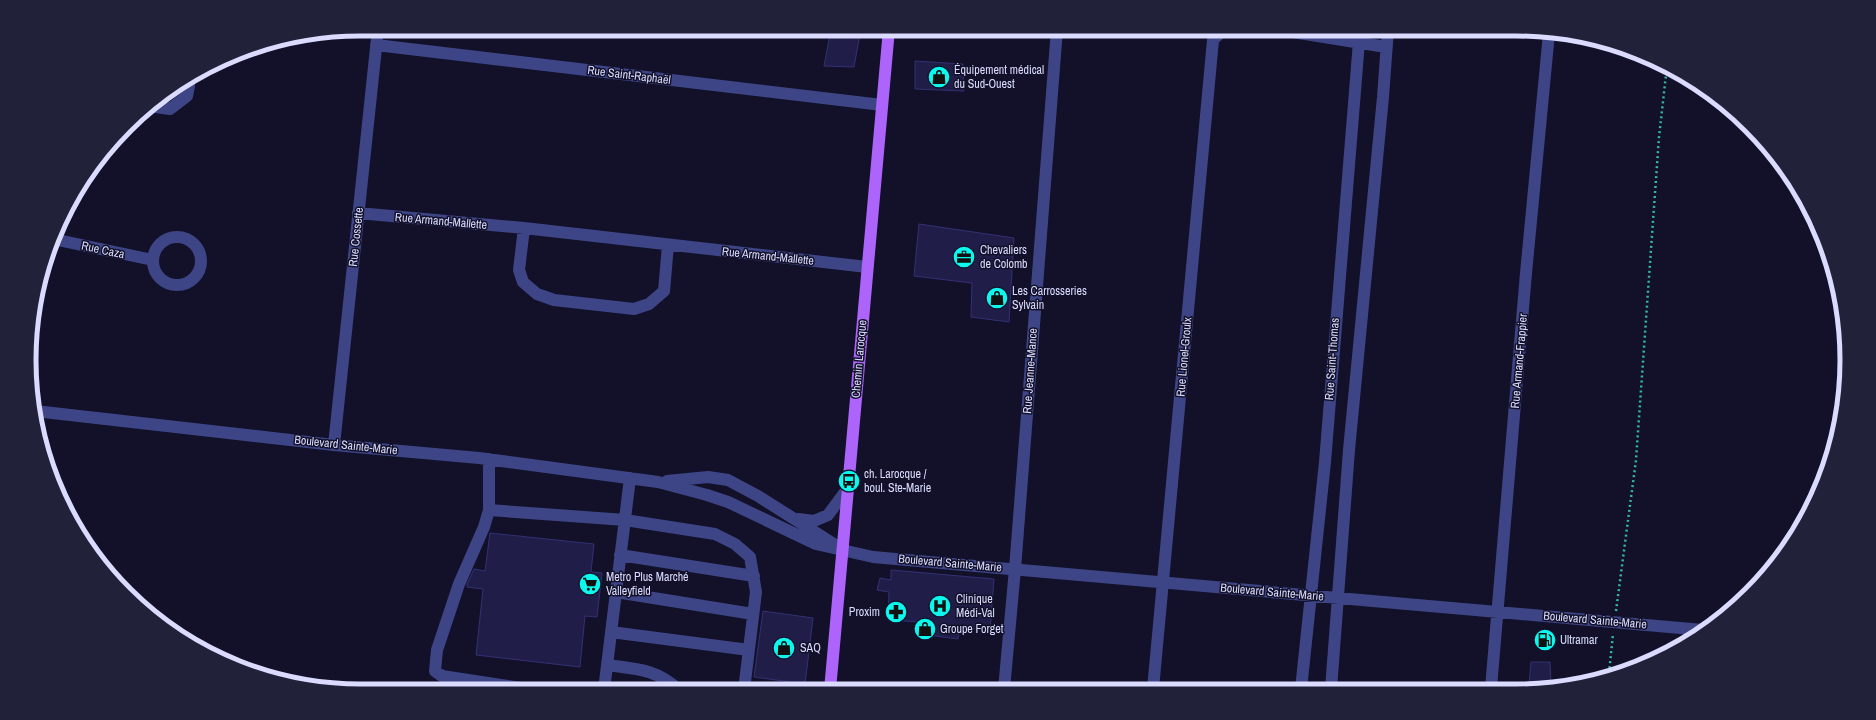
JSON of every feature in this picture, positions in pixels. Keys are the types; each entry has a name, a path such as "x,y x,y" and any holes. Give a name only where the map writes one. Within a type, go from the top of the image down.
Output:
{"main road":[{"name":"Chemin Larocque","path":"831,684 888,36"}],"street":[{"name":"Rue Cossette","path":"334,444 377,36"},
{"name":"Rue Jeanne-Mance","path":"1005,684 1015,569 1056,36"},
{"name":"Rue Lionel-Groulx","path":"1153,684 1213,40 1217,36"},
{"path":"1323,36 1386,46"},
{"name":"Rue Saint-Thomas","path":"1301,684 1324,462 1359,36"},
{"name":"Rue Saint-Thomas","path":"1331,684 1349,450 1383,96 1387,36"},
{"name":"Rue Armand-Frappier","path":"1491,684 1526,273 1549,38"},
{"name":"Rue Saint-Raphaël","path":"376,45 882,105"},
{"path":"157,107 170,109 187,96 189,85"},
{"name":"Rue Armand-Mallette","path":"358,213 524,228 868,267"},
{"path":"524,228 520,270 523,282 537,294 554,300 634,309 649,304 664,291 668,245"},
{"path":"178,237 185,239 197,248 201,263 195,278 188,283 172,285 164,282 158,276 154,269 153,260 154,253 163,241 178,237"},
{"name":"Rue Caza","path":"59,240 153,260"},
{"name":"Boulevard Sainte-Marie","path":"40,412 334,444 488,459 658,482 728,502 816,544 873,557 1696,629"},
{"path":"488,459 488,510 484,527 459,584 437,650 435,671 442,676 495,684"},
{"name":"Boulevard Sainte-Marie","path":"658,482 708,477 728,480 794,518 842,550"},
{"path":"605,684 630,478"},
{"path":"794,518 814,521 828,515 848,488"},
{"path":"488,510 624,520 715,534 735,544 750,557 756,592 745,684"},
{"path":"620,555 754,576"},
{"path":"616,592 753,614"},
{"path":"611,632 749,650"},
{"path":"607,665 650,671 666,679 672,684"}],"path":[{"path":"1609,670 1614,622 1636,460 1659,137 1666,73"}],"building":[{"path":"830,36 860,36 854,67 824,66"},
{"name":"Équipement médical du Sud-Ouest","path":"915,61 963,64 964,91 915,89"},
{"name":"Chevaliers de Colomb","path":"919,224 1014,238 1009,322 971,317 972,283 914,276"},
{"path":"490,533 594,544 591,572 602,573 597,617 585,616 580,667 476,655 483,589 467,587 467,584 474,569 485,571"},
{"name":"Clinique Médi-Val","path":"891,570 994,579 990,631 960,627 958,639 920,634 920,622 888,620 889,592 877,590 880,578 891,580"},
{"name":"SAQ","path":"763,611 813,618 805,684 754,677"},
{"path":"1531,662 1550,662 1551,682 1529,683"}],"place":[{"name":"Équipement médical du Sud-Ouest","path":"939,77"},
{"name":"Chevaliers de Colomb","path":"964,257"},
{"name":"Les Carrosseries Sylvain","path":"997,298"},
{"name":"ch. Larocque / boul. Ste-Marie","path":"849,481"},
{"name":"Metro Plus Marché Valleyfield","path":"590,584"},
{"name":"Clinique Médi-Val","path":"940,606"},
{"name":"Proxim","path":"896,612"},
{"name":"Groupe Forget","path":"925,629"},
{"name":"Ultramar","path":"1545,640"},
{"name":"SAQ","path":"784,648"}]}
